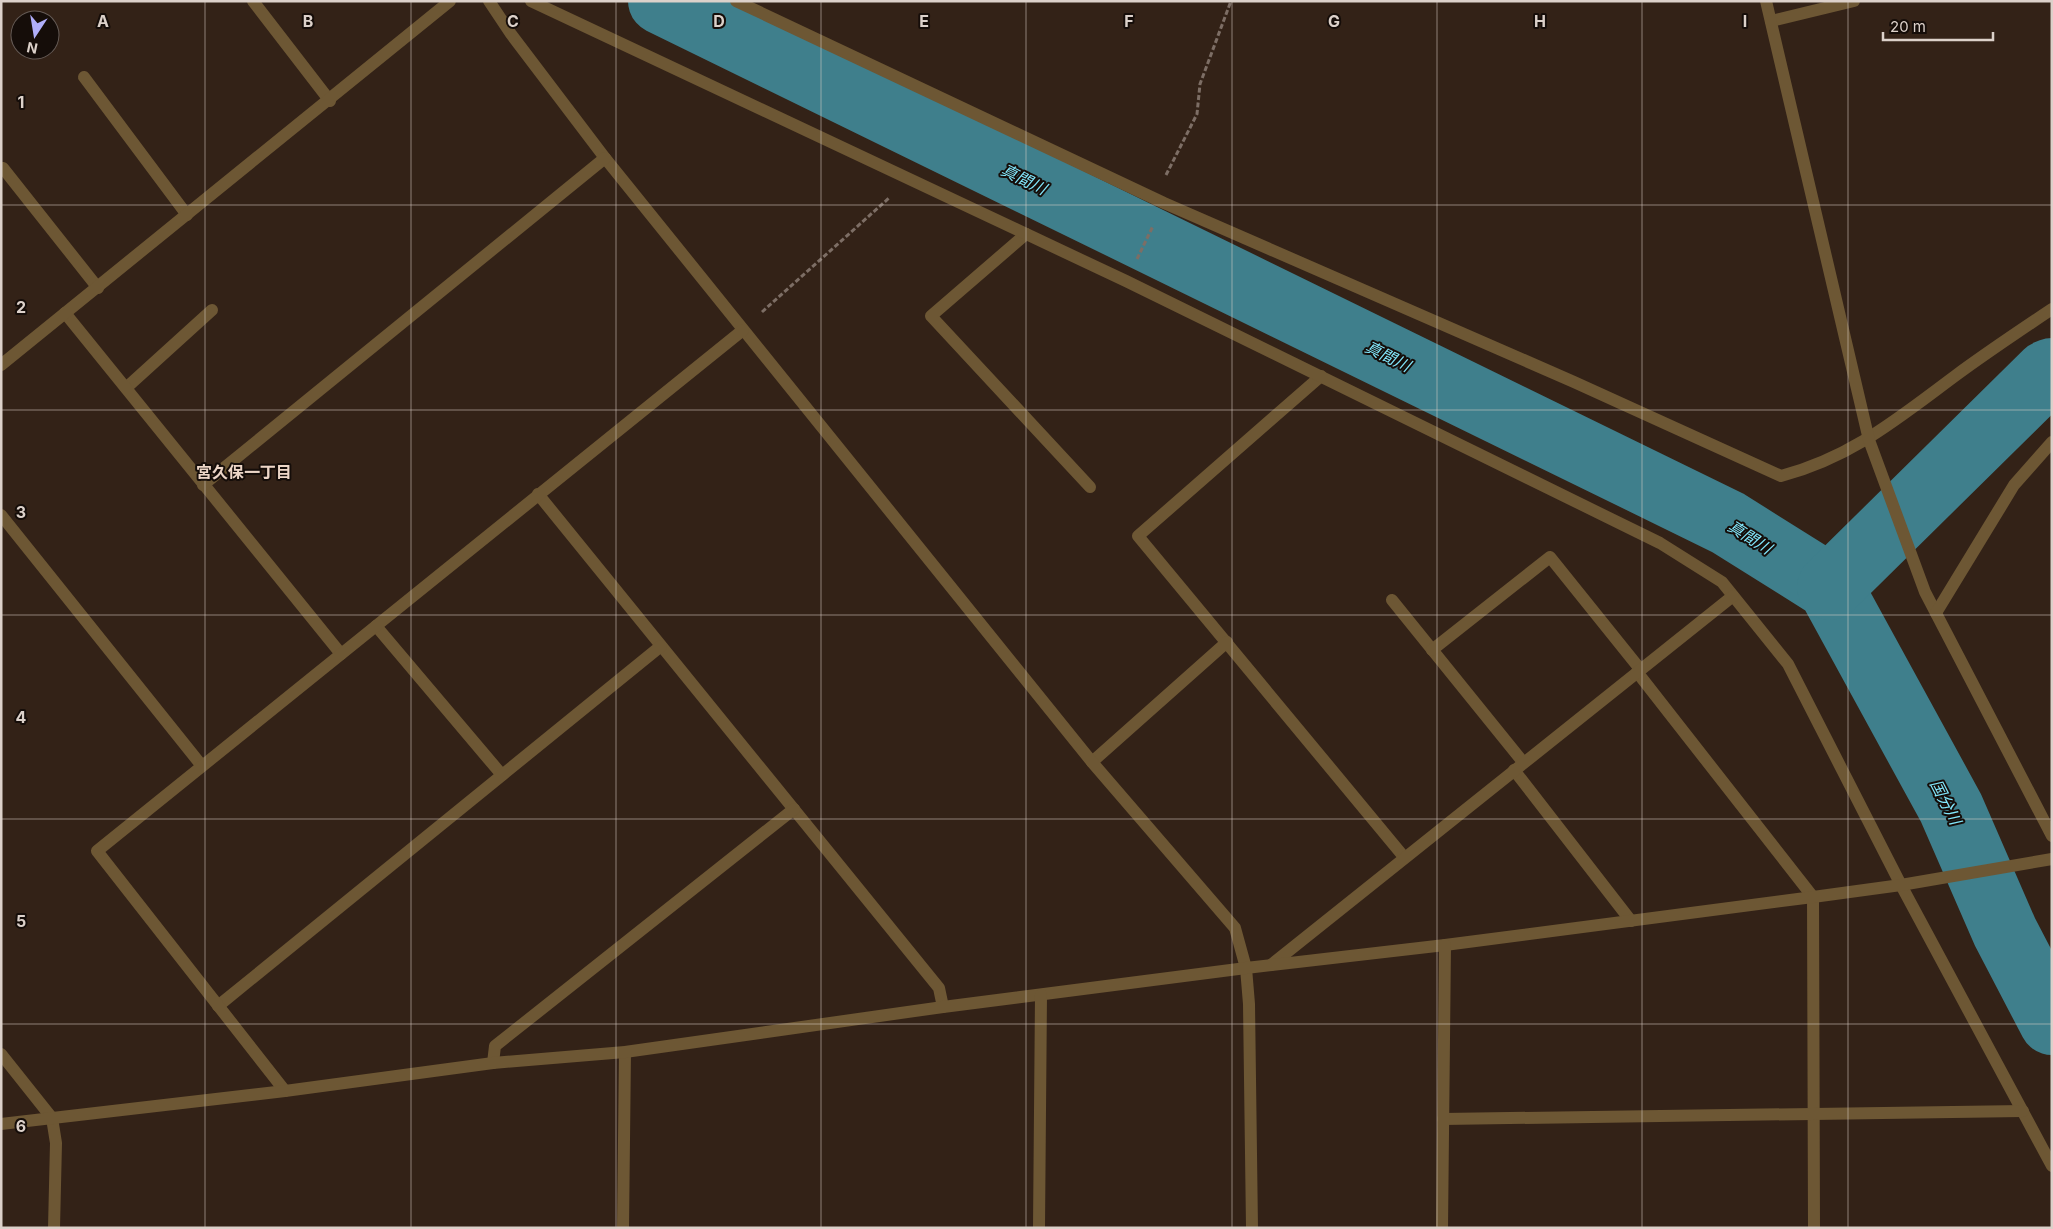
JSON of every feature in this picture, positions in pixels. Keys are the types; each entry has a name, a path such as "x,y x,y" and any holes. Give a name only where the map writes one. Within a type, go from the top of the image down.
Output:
{"street":[{"path":"253,1 330,100"},
{"path":"1,366 450,1"},
{"path":"489,1 511,34 605,158 743,330 1092,762 1235,928 1246,968 1249,1004 1252,1228"},
{"path":"531,1 1026,234 1321,376 1660,543 1722,582 1788,664 1900,885 2052,1166"},
{"path":"736,1 1164,203 1574,382 1782,476 1812,468 1869,440 1992,348 2052,309"},
{"path":"1766,1 1869,440 1925,592 2052,836"},
{"path":"1771,21 1854,1"},
{"path":"84,77 187,215"},
{"path":"203,485 605,158"},
{"path":"3,168 98,288"},
{"path":"1026,234 931,316 1090,487"},
{"path":"126,388 212,310"},
{"path":"66,313 341,654"},
{"path":"285,1091 97,851 743,330"},
{"path":"1321,376 1138,536 1404,857"},
{"path":"1936,613 2014,486 2052,442"},
{"path":"538,494 939,988 942,1007"},
{"path":"1,515 202,766"},
{"path":"1432,650 1550,557 1813,897 1814,1228"},
{"path":"1271,965 1733,596"},
{"path":"1392,600 1432,650 1631,921"},
{"path":"376,626 502,775"},
{"path":"1092,762 1227,642"},
{"path":"218,1006 661,646"},
{"path":"493,1063 495,1046 794,809"},
{"path":"1,1124 285,1091 493,1063 625,1052 942,1007 1246,968 1445,945 1813,897 1900,885 2052,859"},
{"path":"1442,1228 1445,945"},
{"path":"1039,1228 1041,995"},
{"path":"623,1228 625,1052"},
{"path":"1,1054 52,1118 56,1143 54,1228"},
{"path":"1443,1119 2023,1111"}],"path":[{"path":"1136,262 1164,203 1166,174 1197,114 1200,84 1231,1"},
{"path":"743,330 910,179"}],"waterway":[{"name":"真間川","path":"661,1 1728,523 1830,587 1951,808 2005,932 2052,1022"},
{"name":"真間川","path":"1830,587 2047,373 2052,371"}],"district":[{"name":"宮久保一丁目","path":"244,472"}],"water label":[{"name":"国分川","path":"1946,802"}]}
